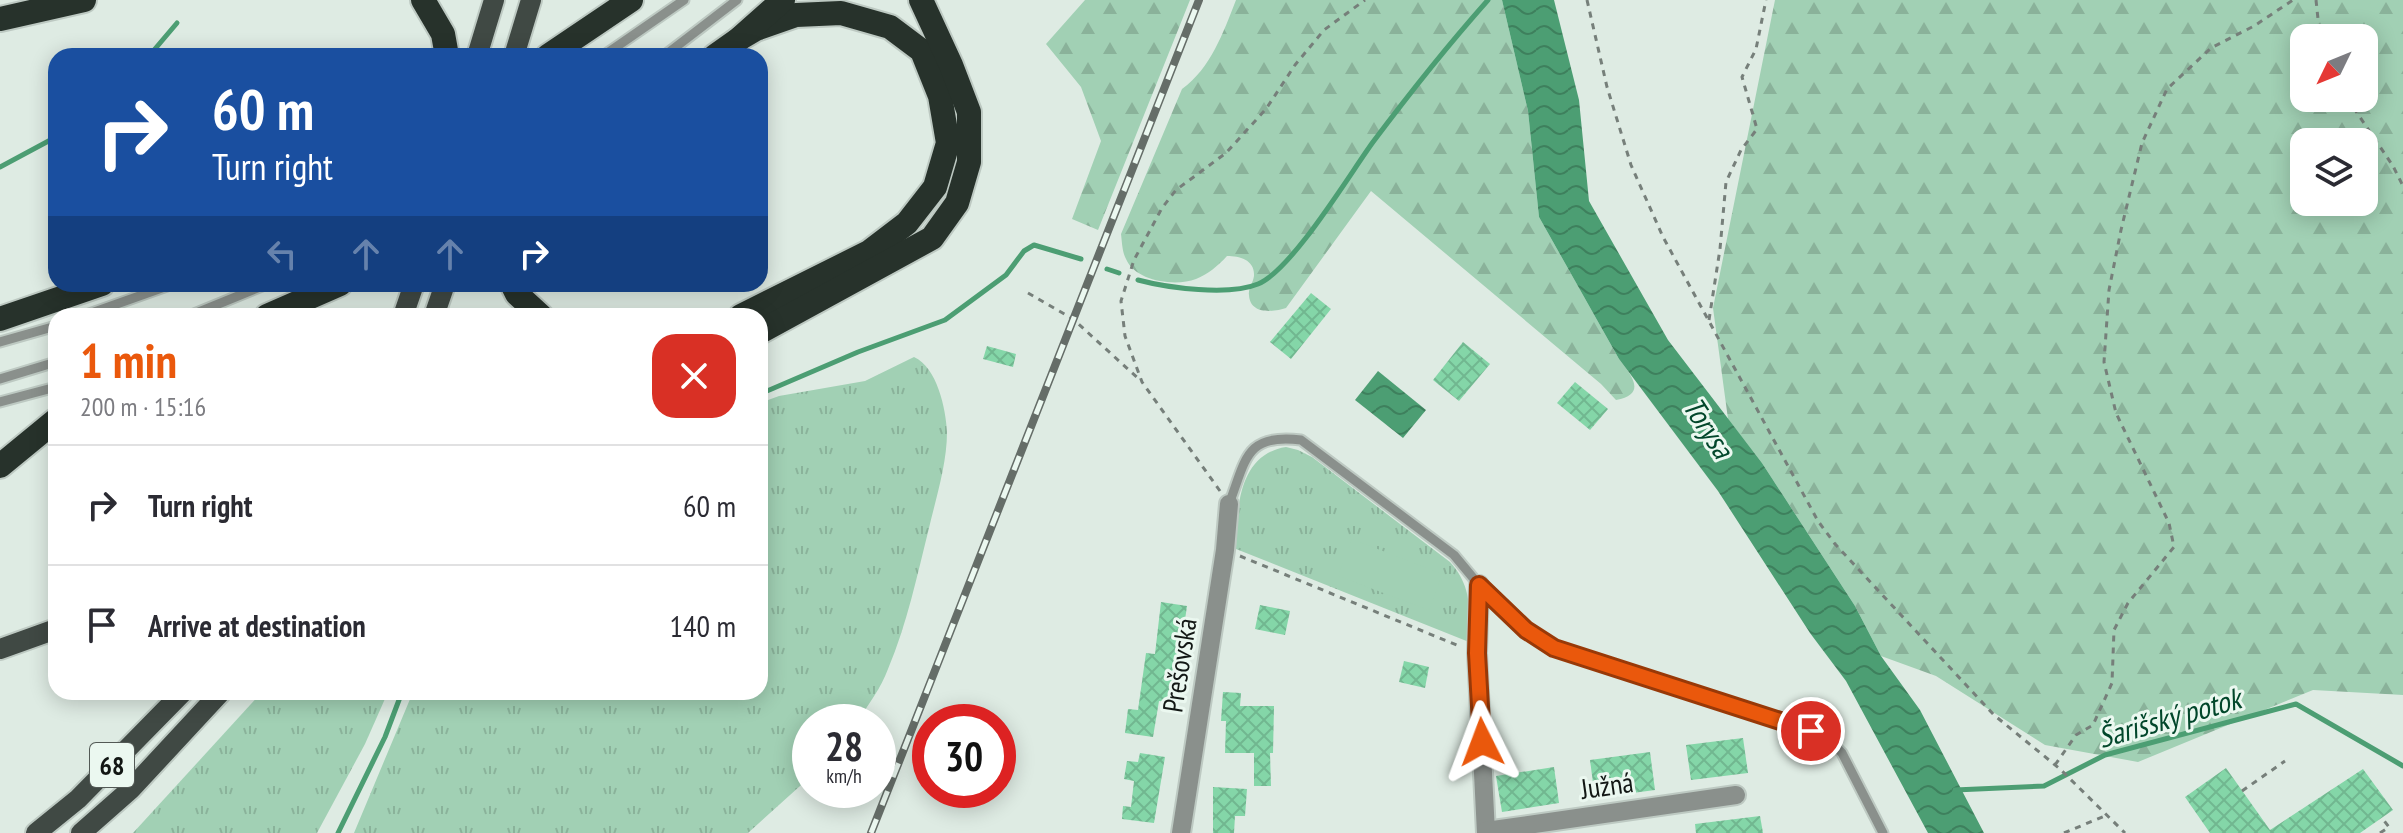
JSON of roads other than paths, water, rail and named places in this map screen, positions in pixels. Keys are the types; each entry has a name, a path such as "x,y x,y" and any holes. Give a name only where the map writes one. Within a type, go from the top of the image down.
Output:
{"highway":[{"path":"0,19 84,0"},
{"path":"423,0 443,34 446,48"},
{"path":"560,48 631,0"},
{"path":"739,39 783,0"},
{"path":"768,328 932,238 957,203 969,162 969,112 921,0"},
{"path":"726,48 756,29 796,15 841,13 890,27 922,51 940,96 948,143 935,187 907,223 869,252 757,308"},
{"path":"0,319 79,292"},
{"path":"285,308 322,292"},
{"path":"516,292 532,308"},
{"path":"0,466 48,427"}],"main road":[{"path":"479,48 494,0"},
{"path":"516,48 531,0"},
{"path":"0,649 48,632"},
{"name":"68","path":"36,833 78,799 177,700"},
{"name":"68","path":"81,833 131,789 214,700"}],"street":[{"name":"Prešovská","path":"1181,833 1225,550 1229,504"},
{"path":"1479,585 1477,653 1486,832"},
{"name":"Južná","path":"1486,832 1736,795"}],"lane":[{"path":"615,48 684,0"},
{"path":"674,48 737,0"},
{"path":"106,308 150,292"},
{"path":"208,308 248,292"},
{"path":"0,342 48,328"},
{"path":"0,379 48,364"},
{"path":"0,402 48,389"},
{"path":"1229,504 1250,452 1263,441 1279,437 1301,440 1454,555 1479,585 1526,630 1554,648 1825,736 1842,753 1883,833"}],"water":[{"name":"Torysa","path":"1502,0 1554,0 1579,100 1589,201 1668,340 1762,463 1855,606 1881,656 1920,710 1984,833 1928,833 1846,681 1810,633 1718,491 1619,359 1539,217 1528,111"},
{"path":"1378,371 1426,410 1403,438 1355,400"}],"waterway":[{"path":"1138,280 1182,288 1231,290 1258,284 1272,275 1303,242 1373,142 1488,0"},
{"path":"156,48 177,23"},
{"path":"0,167 48,141"},
{"path":"768,391 858,352 945,320 1006,275 1024,251 1034,245 1081,259"},
{"path":"1107,269 1119,273"},
{"path":"338,833 385,737 399,700"},
{"name":"Šarišský potok","path":"1955,790 2044,786 2105,755 2296,704 2403,766"}],"railway":[{"path":"871,833 1199,0"}]}
